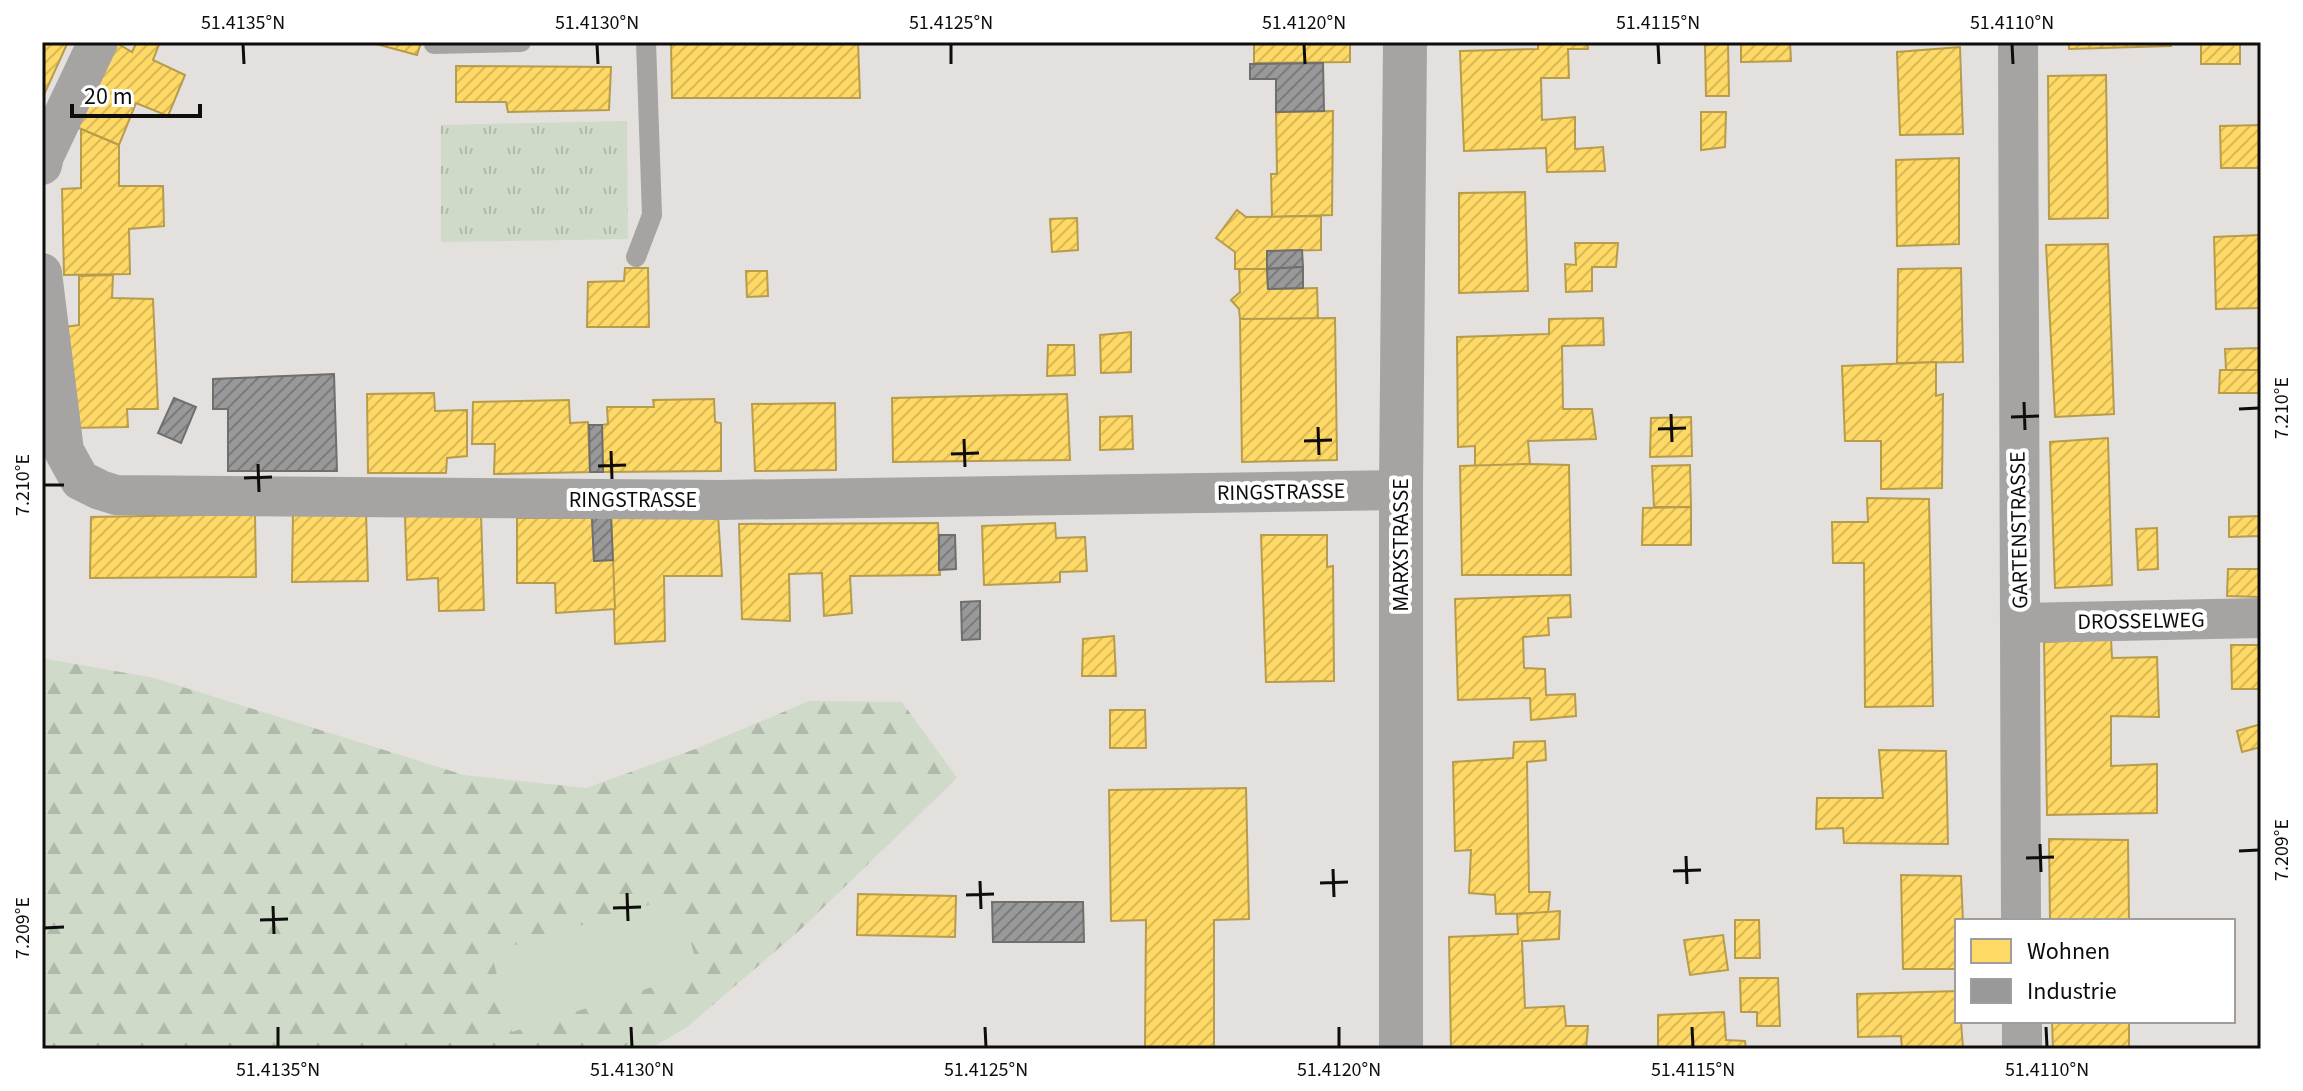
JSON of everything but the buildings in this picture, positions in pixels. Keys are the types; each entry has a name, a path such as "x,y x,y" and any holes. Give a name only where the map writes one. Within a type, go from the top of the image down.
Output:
{"street":[{"path":"42,165 98,42"},
{"name":"MARXSTRASSE","path":"1401,1049 1405,42"},
{"name":"GARTENSTRASSE","path":"2018,42 2021,919"},
{"name":"RINGSTRASSE","path":"42,273 64,451 80,480 116,495 721,500 1401,490"},
{"name":"DROSSELWEG","path":"2021,623 2261,618"},
{"path":"2022,1023 2022,1049"}],"lane":[{"path":"434,44 521,42"},
{"path":"636,257 652,215 646,42"}],"green space":[{"path":"627,121 628,239 441,242 441,125"},
{"path":"42,658 154,678 464,775 586,788 698,748 809,701 902,702 957,778 800,930 687,1027 650,1049 42,1049"},
{"path":"678,896 699,972 512,1032 491,952"}]}
